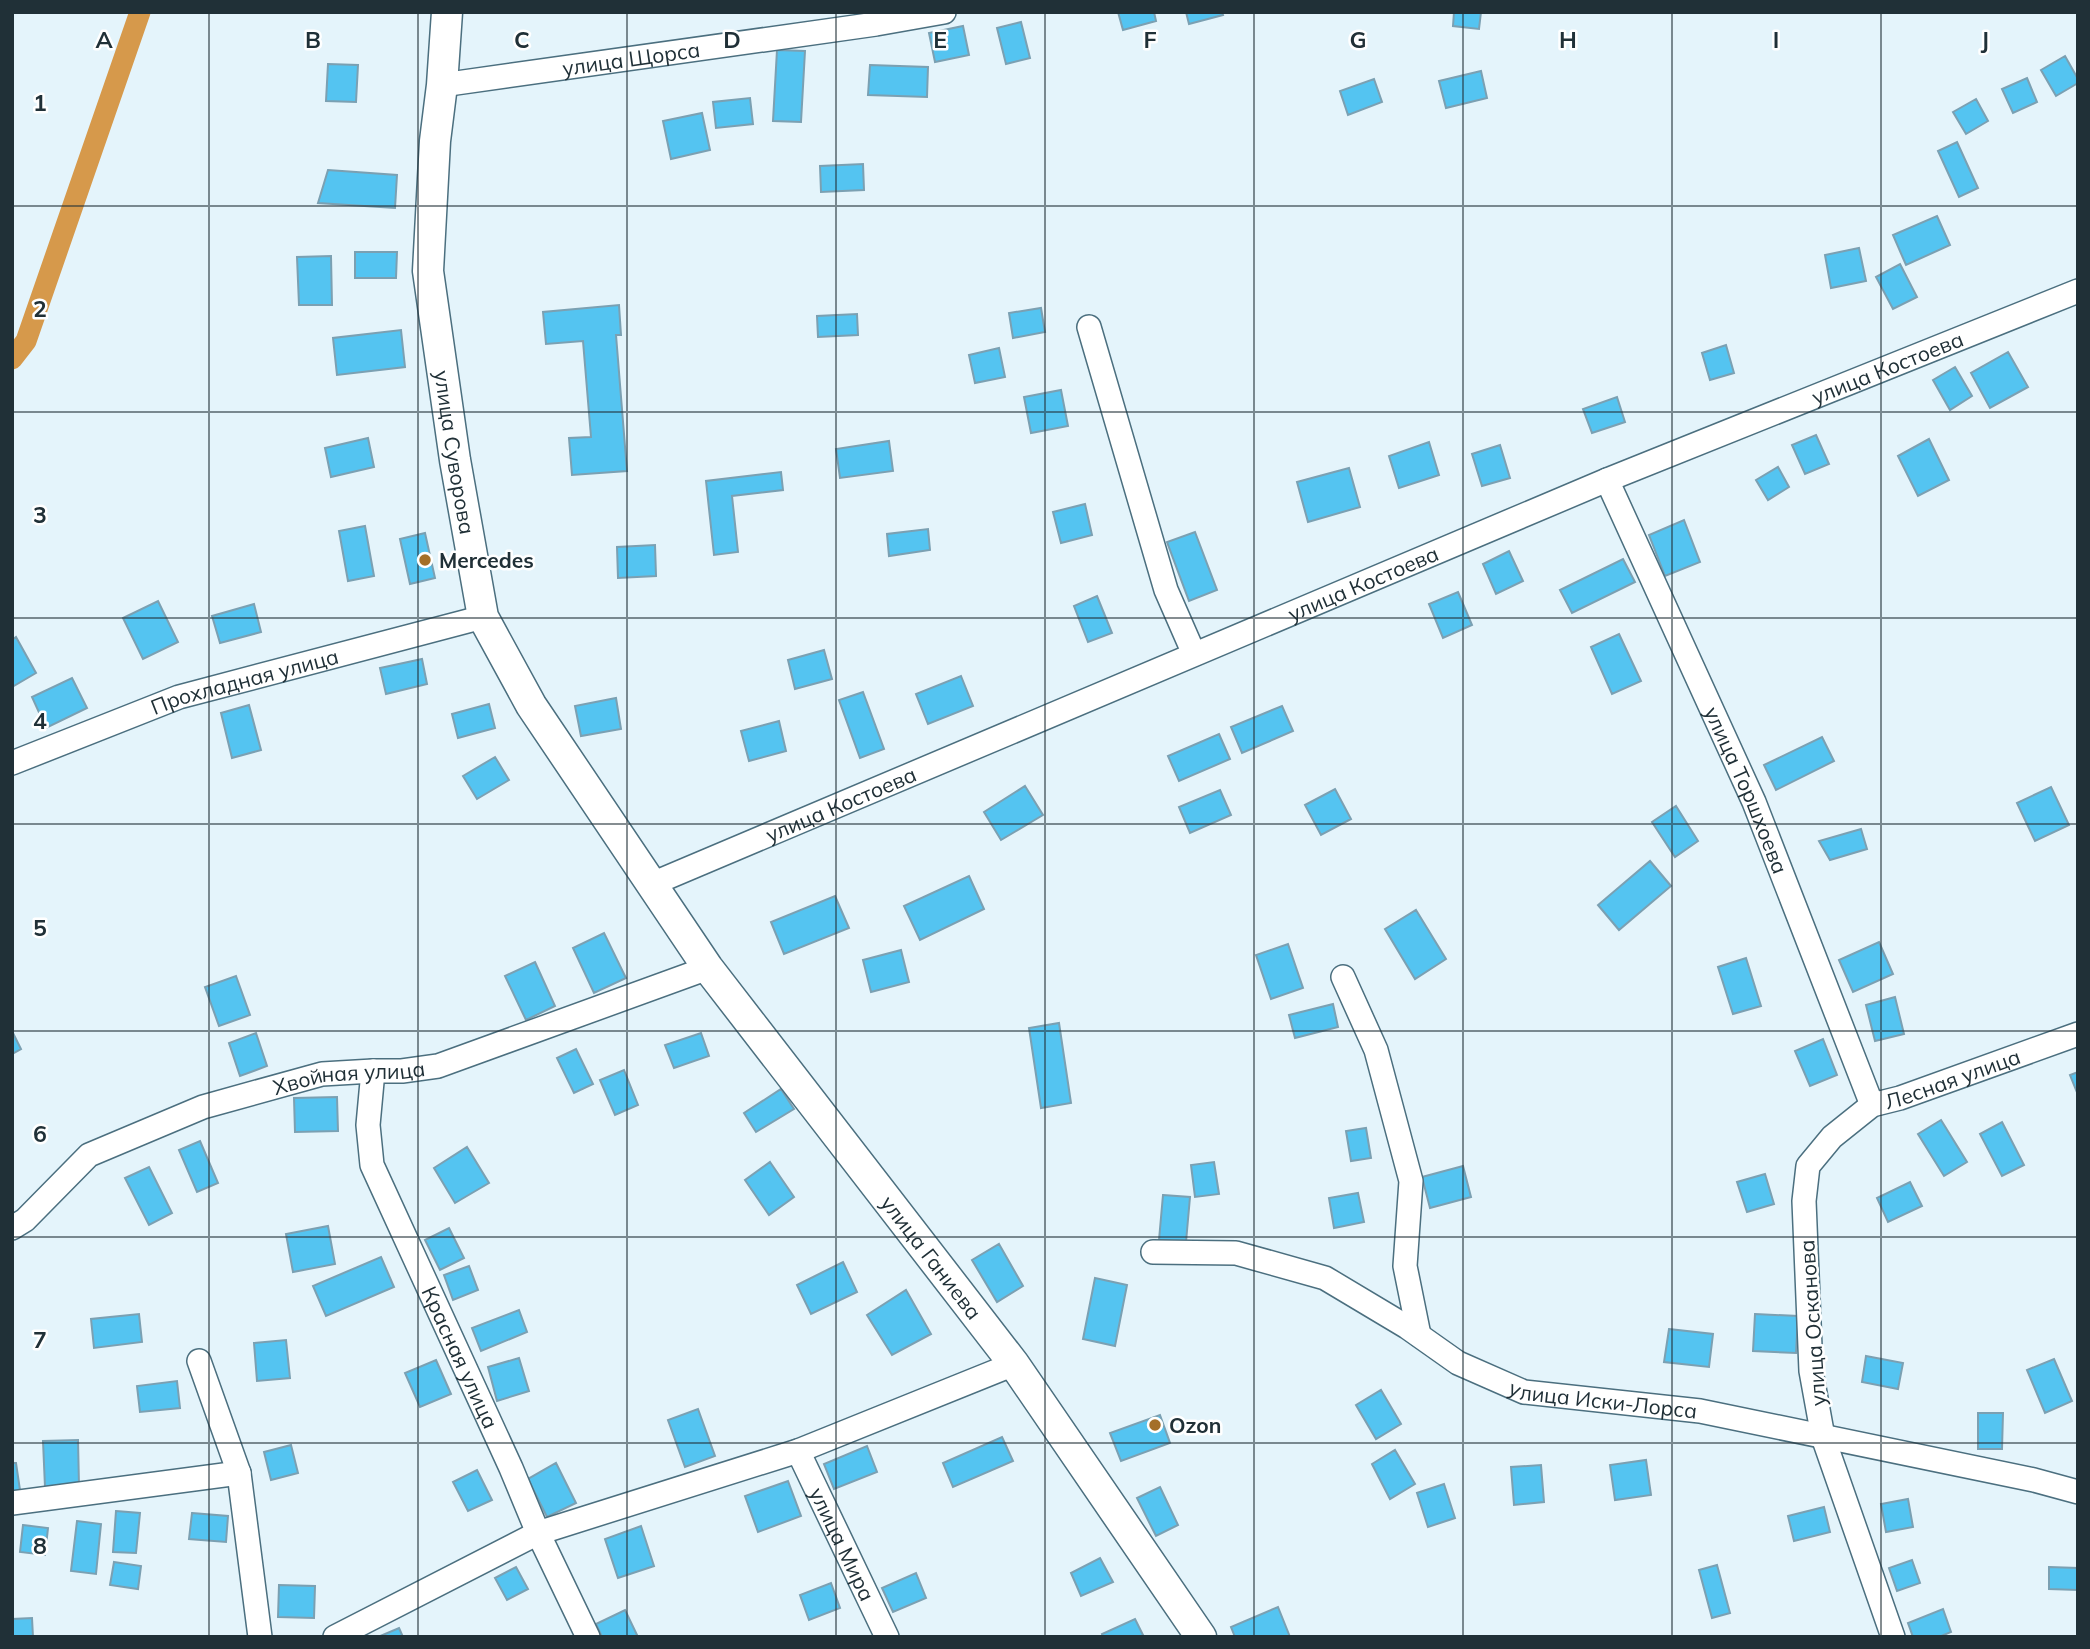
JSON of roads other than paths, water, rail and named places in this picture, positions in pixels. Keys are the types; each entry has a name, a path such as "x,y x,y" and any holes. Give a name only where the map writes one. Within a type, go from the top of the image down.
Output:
{"main road":[{"name":"улица Суворова","path":"447,12 435,141 428,271 455,460 483,617 531,705 652,884"},
{"name":"улица Ганиева","path":"652,884 708,968 1014,1364 1201,1637"}],"street":[{"name":"улица Щорса","path":"442,85 943,12"},
{"name":"улица Костоева","path":"652,884 1607,480 2078,291"},
{"path":"1089,327 1166,590 1194,654"},
{"name":"улица Торшхоева","path":"1607,480 1754,802 1872,1104"},
{"name":"Прохладная улица","path":"12,763 179,697 483,617"},
{"name":"Хвойная улица","path":"12,1227 25,1220 89,1155 203,1107 321,1074 402,1072 438,1066 708,968"},
{"path":"1343,977 1376,1050 1411,1181 1405,1266 1419,1335"},
{"name":"Лесная улица","path":"1808,1166 1832,1137 1872,1104 1900,1098 2078,1034"},
{"name":"Красная улица","path":"373,1071 368,1125 372,1165 511,1468 538,1533 588,1637"},
{"name":"улица Осканова","path":"1808,1166 1804,1201 1811,1371 1823,1437 1893,1637"},
{"name":"улица Иски-Лорса","path":"1153,1252 1236,1252 1325,1278 1419,1335 1458,1363 1524,1392 1699,1411 2034,1480 2078,1492"},
{"path":"200,1361 239,1473 260,1637"},
{"path":"335,1637 538,1533 798,1451 1014,1364"},
{"name":"улица Мира","path":"798,1451 887,1637"},
{"path":"12,1503 239,1473"}],"waterway":[{"path":"12,359 26,341 140,12"}],"place":[{"name":"Mercedes","path":"425,560"},
{"name":"Ozon","path":"1155,1425"}]}
